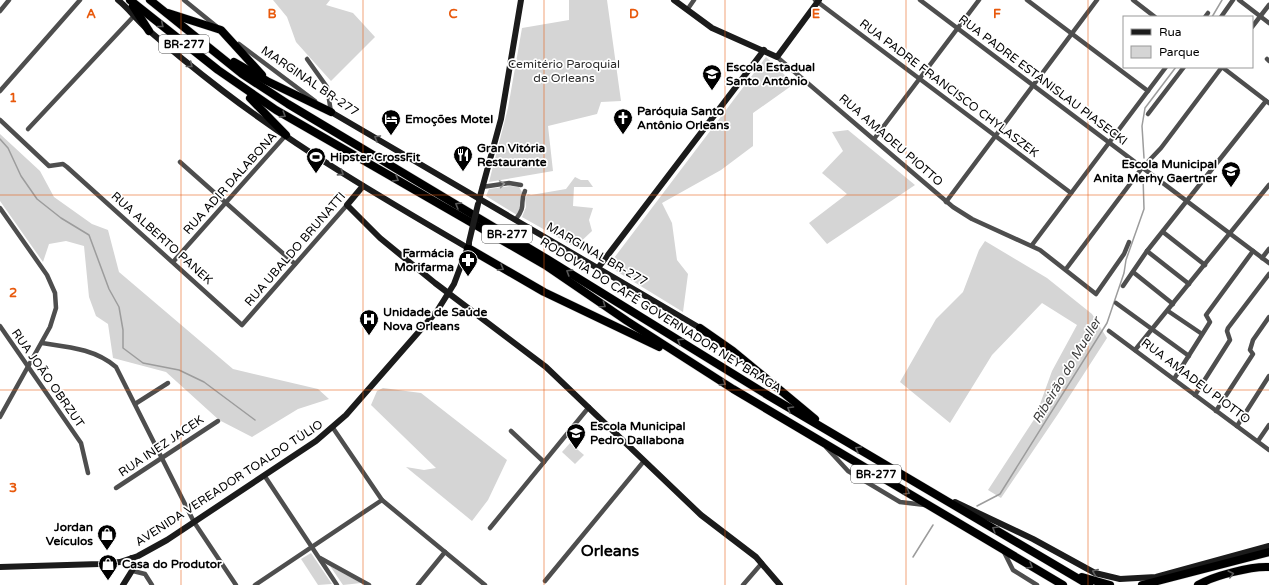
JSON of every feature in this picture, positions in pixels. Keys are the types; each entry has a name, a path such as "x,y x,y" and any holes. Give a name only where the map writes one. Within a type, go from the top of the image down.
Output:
{"highway":[{"path":"130,0 149,31"},
{"name":"RODOVIA DO CAFÉ GOVERNADOR NEY BRAGA","path":"130,0 239,86 288,118 545,266 690,362 1063,585"},
{"name":"RODOVIA DO CAFÉ GOVERNADOR NEY BRAGA","path":"150,0 242,74 288,104 547,258 836,436 1089,585"},
{"path":"164,12 221,30 267,80"},
{"path":"182,27 236,63 331,112"},
{"path":"239,86 286,135"},
{"path":"468,245 551,296 690,362"},
{"path":"700,328 733,351 836,436"},
{"path":"1145,582 1269,552"},
{"path":"1198,585 1210,579 1248,570 1269,567"},
{"path":"1066,571 1110,585"}],"main road":[{"path":"118,0 149,31 224,91 286,135 363,186 468,245"},
{"name":"AVENIDA VEREADOR TOALDO TÚLIO","path":"0,567 100,564 130,559 155,547 194,522 333,428 346,416 429,321 448,294 468,245 501,119 521,0"},
{"name":"RUA AMADEU PIOTTO","path":"674,0 712,28 777,56"},
{"path":"777,56 817,1"},
{"path":"598,268 764,50"},
{"name":"MARGINAL BR-277","path":"331,112 479,201 516,219 700,328"},
{"name":"RUA UBALDO BRUNATTI","path":"347,205 363,186"},
{"path":"347,205 380,238 448,294 543,364 589,406 701,515 749,551 762,563 780,585"},
{"path":"928,490 1039,542 1095,573 1120,579 1145,582 1269,546"},
{"path":"125,582 133,571 130,559"},
{"path":"125,582 129,571 130,559"}],"street":[{"path":"0,10 8,0"},
{"path":"0,91 80,0"},
{"name":"MARGINAL BR-277","path":"184,0 269,68 331,112"},
{"path":"687,10 694,0"},
{"name":"RUA PADRE ESTANISLAU PIASECKI","path":"920,0 1269,263"},
{"path":"874,139 979,0"},
{"path":"1027,0 1148,91"},
{"path":"946,202 1097,0"},
{"path":"1133,0 1154,16"},
{"path":"1222,16 1233,0"},
{"path":"1239,0 1269,23"},
{"name":"RUA PADRE FRANCISCO CHYLASZEK","path":"817,1 1071,193"},
{"path":"1253,26 1269,5"},
{"path":"28,129 133,16"},
{"name":"RUA AMADEU PIOTTO","path":"777,56 946,202 965,216 1032,246 1066,269 1096,294 1124,254 1129,242"},
{"path":"307,59 327,88 331,112"},
{"path":"1032,246 1165,68"},
{"path":"1148,114 1183,68"},
{"path":"1066,269 1142,168 1161,148 1221,68"},
{"path":"1123,286 1148,251 1268,102 1223,68"},
{"name":"RUA ALBERTO PANEK","path":"0,120 49,166 63,164 67,167 242,325"},
{"name":"RUA ADIR DALABONA","path":"173,262 286,135"},
{"path":"180,162 295,264"},
{"path":"482,187 509,183 521,185"},
{"path":"1135,350 1269,185"},
{"path":"516,219 523,208 525,191"},
{"name":"RUA UBALDO BRUNATTI","path":"242,325 347,205"},
{"path":"0,208 42,268 54,293 56,308 42,343 0,417"},
{"path":"1163,232 1205,265"},
{"path":"1262,258 1269,249"},
{"path":"1148,251 1189,284"},
{"path":"1174,379 1210,322 1206,315 1253,251"},
{"path":"1133,272 1173,304"},
{"path":"1195,395 1230,340 1227,331 1228,328 1269,274"},
{"path":"1116,303 1189,356"},
{"path":"1168,311 1202,334"},
{"path":"1216,411 1253,354 1250,350 1253,340 1269,317"},
{"name":"RUA JOÃO OBRZUT","path":"0,326 79,441 84,454 88,473"},
{"name":"RUA AMADEU PIOTTO","path":"1109,331 1269,450"},
{"path":"42,343 80,349 104,358 120,374 194,522 236,585"},
{"path":"1237,426 1269,376"},
{"path":"135,404 168,383"},
{"path":"490,528 589,406"},
{"name":"RUA INEZ JACEK","path":"116,488 218,421"},
{"path":"1258,441 1269,425"},
{"path":"333,428 382,500 485,585"},
{"path":"510,431 544,462"},
{"path":"821,441 848,471 854,475 900,502 931,506"},
{"path":"545,581 644,461"},
{"path":"264,475 337,585"},
{"path":"255,585 382,500"},
{"path":"1002,549 1013,570 1037,585"},
{"path":"418,585 445,552"},
{"path":"318,557 369,585"},
{"path":"744,585 762,563"},
{"path":"133,571 145,574 152,585"}],"green space":[{"path":"273,0 330,0 326,5 353,13 375,37 331,81 296,42 287,17"},
{"name":"Cemitério Paroquial de Orleans","path":"569,0 607,0 621,101 601,102 597,114 548,126 553,171 489,182 508,108 522,28 569,20"},
{"path":"766,57 794,84 753,113 753,146 721,170 662,203 672,223 677,260 688,274 683,312 608,266"},
{"path":"848,130 915,185 827,244 809,223 847,194 822,173 843,151 832,132"},
{"path":"0,134 40,171 54,197 92,224 108,230 119,272 233,369 318,389 329,399 298,409 252,437 219,420 166,372 113,358 108,324 96,316 89,297 84,246 66,241 49,244 43,262 0,201"},
{"path":"575,177 581,180 588,180 593,187 574,187 573,206 593,208 589,220 592,231 575,247 522,217 526,207 525,198 528,194 531,195 566,189"},
{"path":"510,186 519,187 522,192 521,205 517,215 486,196 489,189"},
{"path":"985,241 1047,278 1092,314 1107,338 1001,498 988,490 1035,418 1052,371 1077,325 1042,303 992,355 950,423 900,382 936,319 963,292 979,250"},
{"path":"383,388 421,393 507,460 488,500 472,521 406,467 424,470 436,468 371,405 377,391"},
{"path":"570,443 584,455 575,464 562,452"},
{"path":"311,553 332,584 318,585 301,559"},
{"path":"330,566 361,583 343,585"}],"waterway":[{"name":"Ribeirão do Mueller","path":"1213,16 1222,0"},
{"name":"Ribeirão do Mueller","path":"1144,158 1142,126 1145,108 1175,68"},
{"path":"0,139 8,148 21,176 37,199 61,218 89,235 109,289 119,307 123,330 123,348 143,363 179,370 204,382 255,420"},
{"name":"Ribeirão do Mueller","path":"977,506 1000,494 1107,323 1124,273 1126,260 1144,209 1143,176"},
{"name":"Ribeirão do Mueller","path":"913,557 933,525"}],"place":[{"name":"Escola Estadual Santo Antônio","path":"712,91"},
{"name":"Paróquia Santo Antônio Orleans","path":"623,135"},
{"name":"Emoções Motel","path":"391,136"},
{"name":"Gran Vitória Restaurante","path":"463,172"},
{"name":"Hipster CrossFit","path":"316,174"},
{"name":"Escola Municipal Anita Merhy Gaertner","path":"1231,188"},
{"name":"Farmácia Morifarma","path":"468,277"},
{"name":"Unidade de Saúde Nova Orleans","path":"369,336"},
{"name":"Escola Municipal Pedro Dallabona","path":"576,450"},
{"name":"Jordan Veículos","path":"107,551"},
{"name":"Casa do Produtor","path":"108,581"}],"district":[{"name":"Orleans","path":"610,550"}]}
